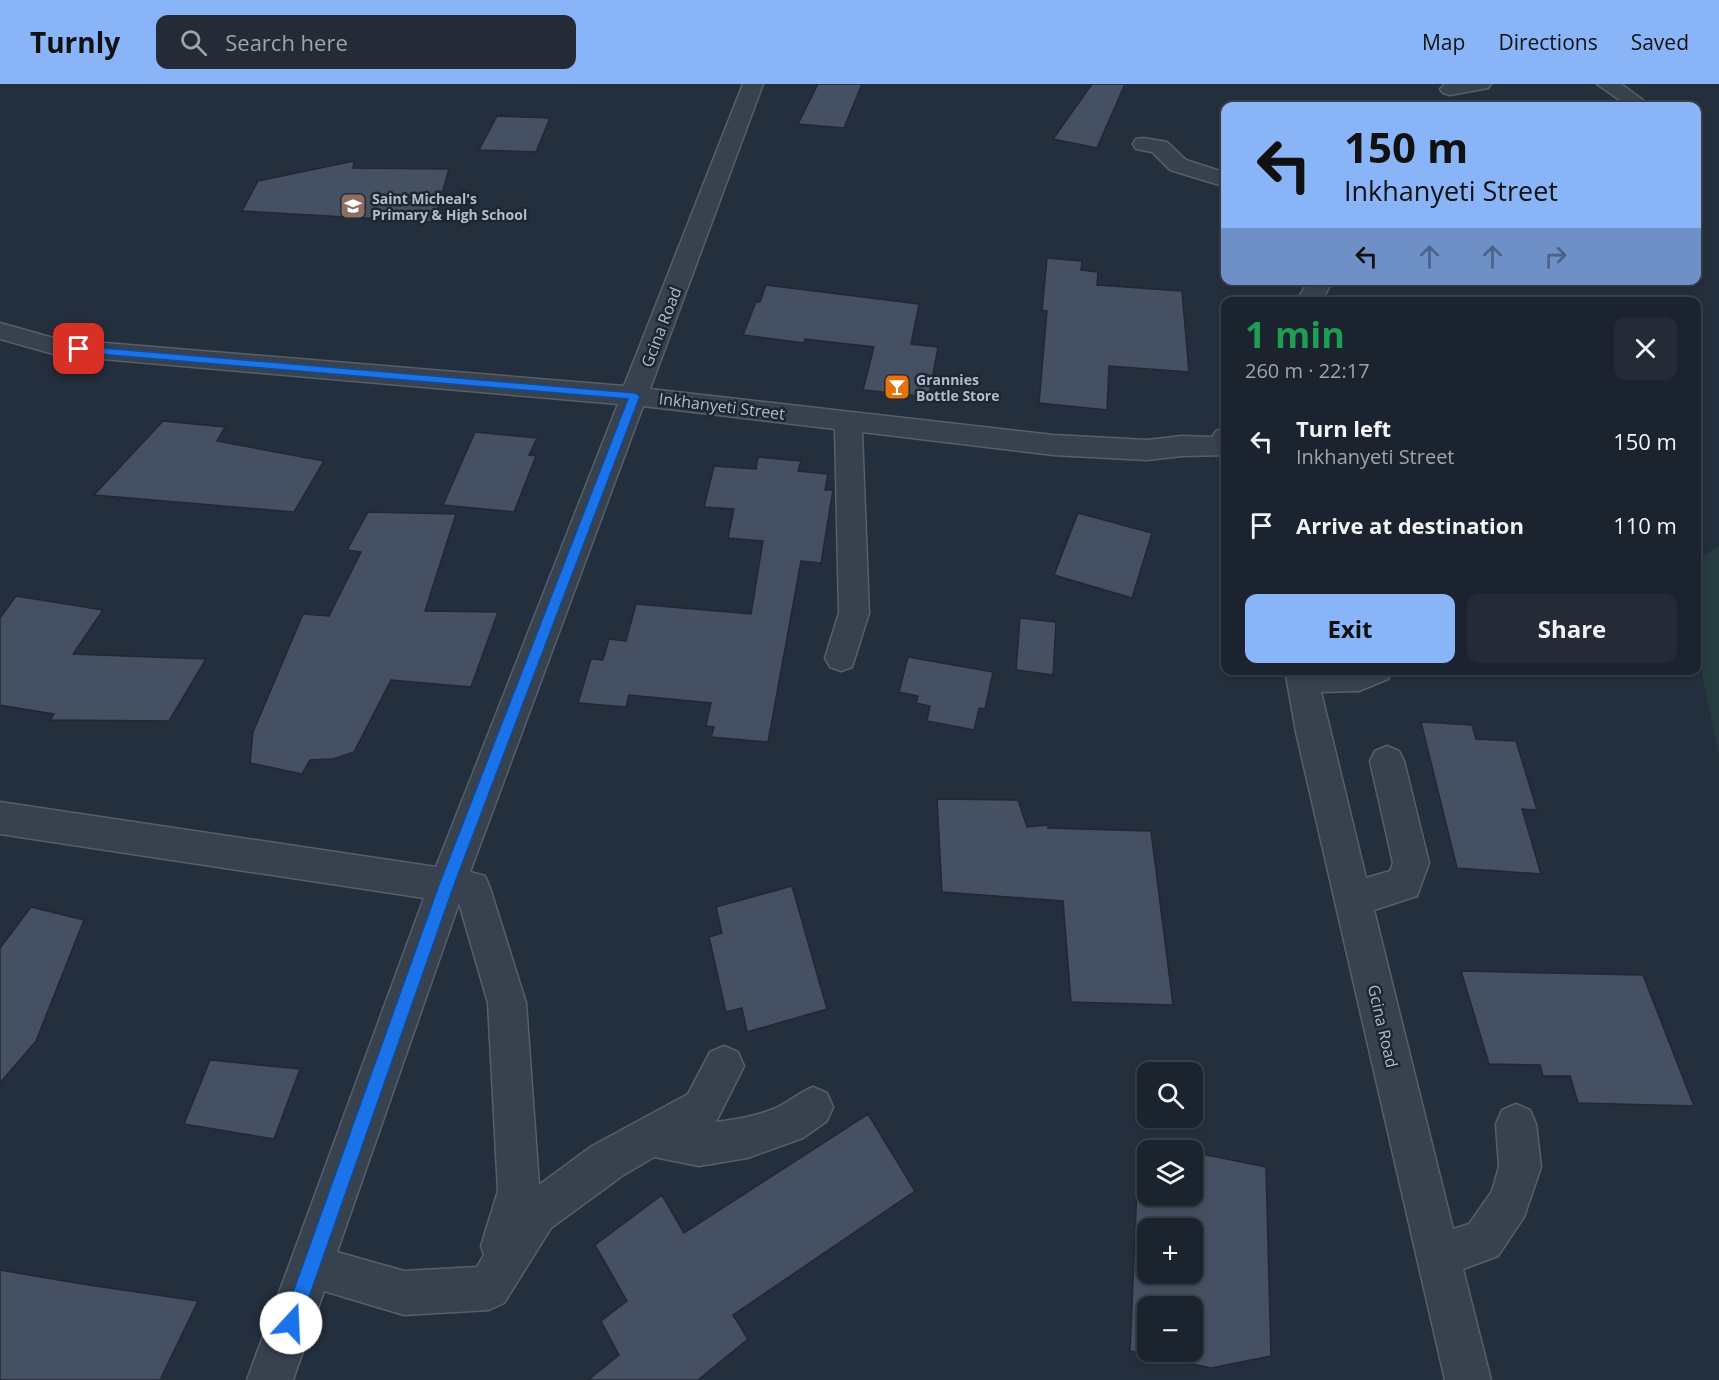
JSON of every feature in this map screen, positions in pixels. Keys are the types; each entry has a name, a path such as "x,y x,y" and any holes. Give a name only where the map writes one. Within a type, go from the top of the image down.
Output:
{"street":[{"name":"Gcina Road","path":"270,1380 311,1266 459,887 635,396 753,84"},
{"path":"1440,102 1447,86 1481,84"},
{"path":"1607,84 1635,102"},
{"path":"1144,144 1159,147 1178,165 1221,178"},
{"name":"Inkhanyeti Street","path":"0,331 57,347 635,396 1053,445 1147,450 1182,446 1221,447"},
{"path":"841,658 854,613 848,421"},
{"name":"Gcina Road","path":"1302,675 1313,732 1468,1380"},
{"path":"1302,675 1359,678 1366,675"},
{"path":"1353,899 1404,884 1411,863 1387,761"},
{"path":"0,818 459,887 507,1003 519,1191 489,1288"},
{"path":"489,1288 536,1213 607,1161 702,1108 724,1066"},
{"path":"650,1136 699,1145 747,1138 789,1124 813,1107"},
{"path":"1438,1255 1484,1241 1509,1202 1520,1167 1516,1124"},
{"path":"311,1266 404,1293 489,1288"}],"green space":[{"path":"1719,546 1719,756 1701,668 1701,557"}],"building":[{"path":"818,84 862,84 844,128 798,124"},
{"path":"1092,84 1125,84 1097,148 1053,139"},
{"path":"497,116 550,118 536,152 479,150"},
{"path":"354,161 353,168 449,169 434,222 242,211 258,181"},
{"path":"1047,258 1082,261 1081,270 1098,272 1097,285 1182,291 1189,372 1109,366 1107,410 1039,403 1047,311 1042,310"},
{"path":"766,285 919,304 911,344 938,347 929,397 863,390 874,347 805,339 804,343 743,335 756,302 760,302"},
{"path":"163,421 225,427 217,441 324,461 294,512 94,495"},
{"path":"475,432 537,438 529,455 536,456 514,512 443,505"},
{"path":"758,457 801,461 798,471 828,474 825,490 833,490 821,563 801,561 768,742 711,737 714,727 706,726 711,703 629,695 626,707 578,703 591,659 603,660 609,639 626,641 636,604 751,614 763,541 728,538 734,509 704,507 714,466 756,469"},
{"path":"368,512 456,514 425,611 498,612 471,687 391,680 354,752 333,759 310,760 302,774 250,763 253,732 303,614 329,616 361,552 347,550"},
{"path":"1078,513 1152,533 1132,598 1054,575"},
{"path":"16,596 103,610 73,654 206,659 169,721 50,720 54,714 0,705 0,618"},
{"path":"1020,618 1056,622 1053,675 1016,670"},
{"path":"908,657 993,672 985,709 979,708 974,730 927,721 930,706 916,703 918,696 899,692"},
{"path":"1421,722 1472,725 1476,739 1516,741 1537,810 1522,809 1541,874 1457,868"},
{"path":"937,799 1018,800 1027,827 1048,825 1048,828 1151,831 1173,1005 1071,1002 1063,901 942,892"},
{"path":"792,886 827,1009 747,1032 742,1008 726,1012 709,937 722,933 716,907"},
{"path":"31,907 84,920 36,1041 0,1083 0,948"},
{"path":"1461,971 1643,975 1694,1106 1578,1103 1570,1076 1543,1076 1540,1065 1489,1064"},
{"path":"210,1060 300,1069 274,1139 184,1124"},
{"path":"868,1114 915,1191 733,1315 748,1339 698,1380 588,1380 619,1355 601,1321 627,1301 595,1245 662,1195 684,1233"},
{"path":"1203,1154 1266,1167 1271,1356 1211,1368 1182,1362 1203,1362 1203,1296 1137,1296 1137,1352 1130,1351 1137,1187 1137,1206 1203,1206"},
{"path":"0,1270 198,1301 160,1380 0,1380"}],"place":[{"name":"Saint Micheal's Primary & High School","path":"353,206"},
{"name":"Grannies Bottle Store","path":"897,387"}],"route":[{"path":"79,349 635,396 447,885 291,1323"}]}
